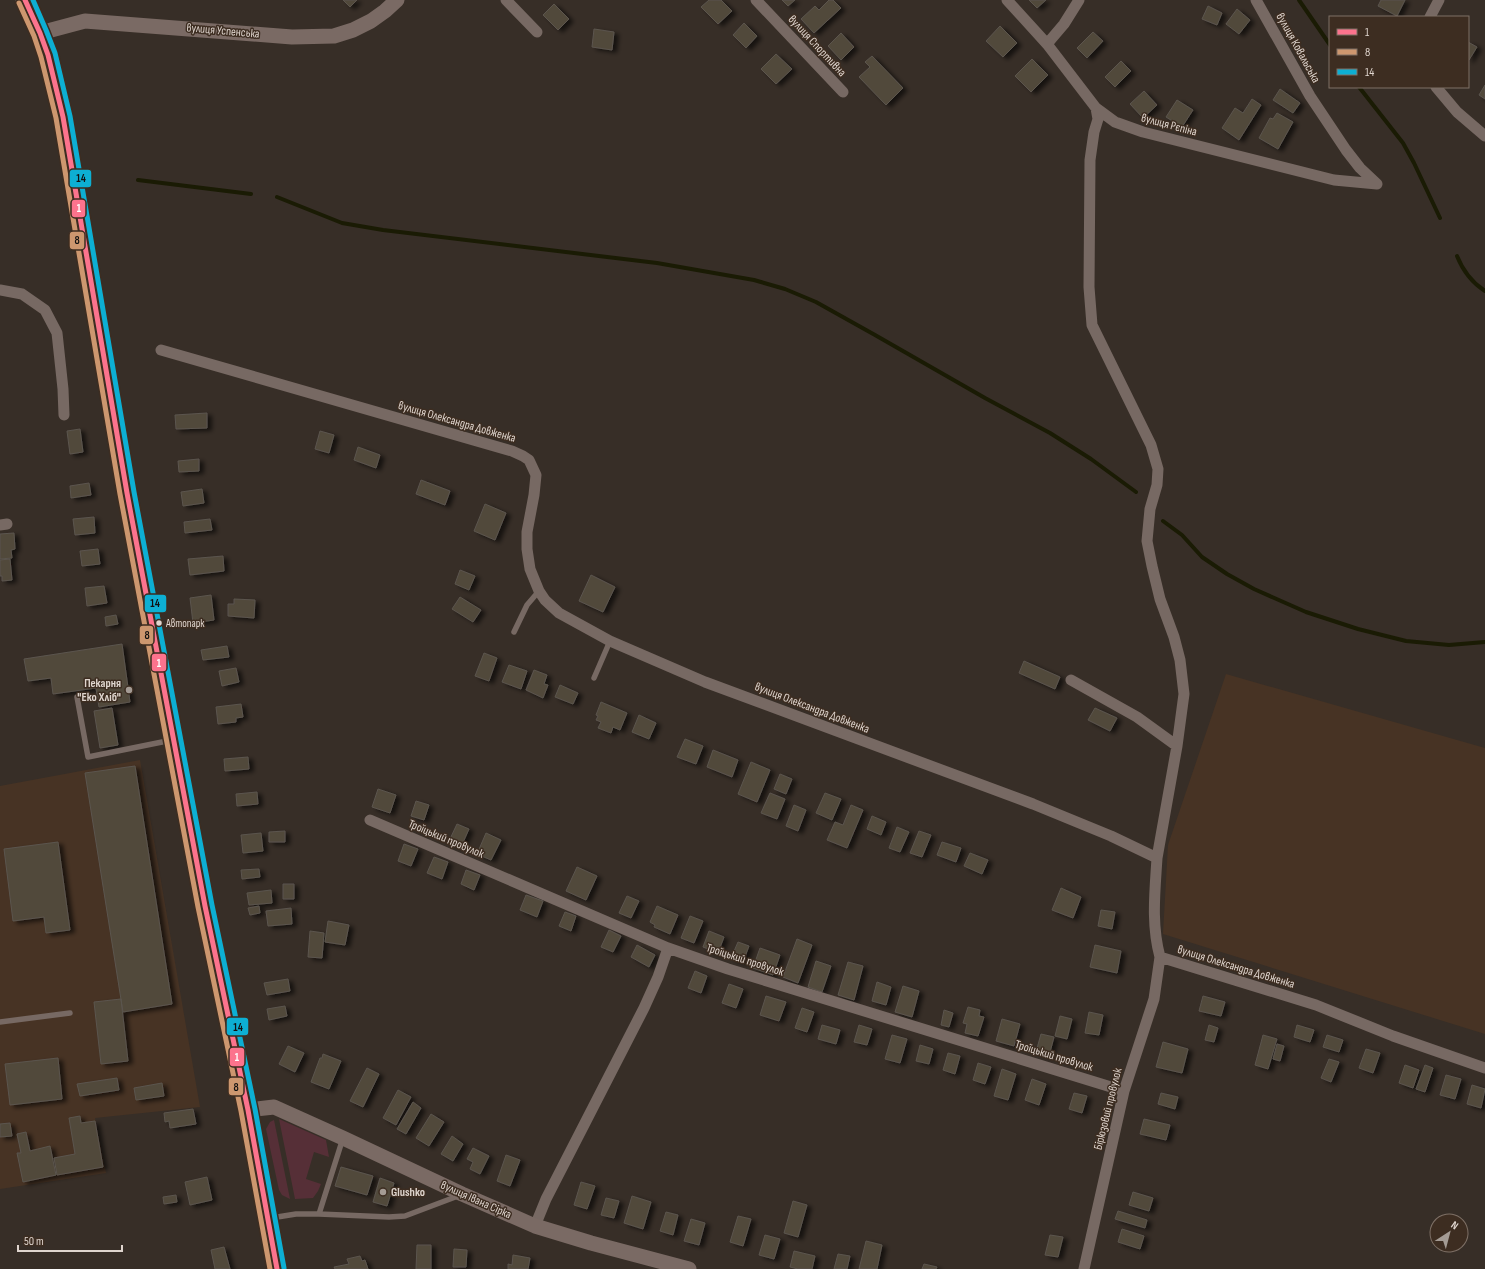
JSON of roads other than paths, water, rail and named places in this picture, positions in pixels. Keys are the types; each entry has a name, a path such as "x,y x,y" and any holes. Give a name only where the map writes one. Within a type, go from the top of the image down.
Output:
{"highway":[{"path":"25,0 48,55 63,117 127,493 208,920 248,1110 277,1269"}],"street":[{"name":"вулиця Успенська","path":"40,33 85,21 292,37 334,36 353,30 370,21 385,11 397,0"},
{"path":"506,0 537,32"},
{"name":"вулиця Спортивна","path":"756,0 843,92"},
{"name":"вулиця Рєпіна","path":"1007,0 1047,44 1096,108 1103,115 1115,122 1142,132 1334,180 1377,184"},
{"path":"1047,44 1064,24 1079,0"},
{"name":"вулиця Ковальська","path":"1256,0 1310,96 1346,150 1360,168 1377,184"},
{"path":"1431,16 1439,0"},
{"path":"1437,88 1457,112 1485,136"},
{"path":"1096,108 1098,119 1094,132 1090,160 1089,288 1092,325 1151,445 1158,469 1157,485 1150,509 1147,541 1160,599 1174,637 1180,660 1184,694 1177,746 1157,858"},
{"path":"0,290 22,294 45,310 57,333 63,389 64,415"},
{"name":"вулиця Олександра Довженка","path":"161,350 512,451 523,456 532,465 536,475 527,532 527,549 530,569 539,591 545,600 559,613 610,640 706,682 1033,804 1111,836 1157,858 1154,917 1156,941 1160,957 1316,1005 1393,1036 1485,1068"},
{"path":"1071,680 1137,717 1177,746"},
{"name":"Троїцький провулок","path":"370,820 668,948 728,969 1124,1091"},
{"path":"535,1226 546,1199 644,1008 658,977 668,948"},
{"name":"Бірюзовий провулок","path":"1084,1269 1124,1091 1154,999 1160,957"},
{"name":"вулиця Івана Сірка","path":"248,1110 274,1107 535,1226 591,1243 689,1269"}],"lane":[{"path":"514,632 527,605 539,591"},
{"path":"594,678 610,640"},
{"path":"77,698 88,757 174,739"},
{"path":"0,1022 70,1013"},
{"path":"319,1214 343,1138"},
{"path":"267,1219 296,1214 389,1217 405,1216 462,1194"}],"waterway":[{"path":"1299,0 1329,44"},
{"path":"1360,88 1403,143 1440,218"},
{"path":"138,180 251,194"},
{"path":"277,197 342,223 383,230 657,263 754,280 785,289 816,302 985,398 1050,433 1091,459 1136,492"},
{"path":"1457,256 1468,276 1485,291"},
{"path":"1163,521 1182,535 1202,557 1227,574 1254,589 1306,612 1358,629 1406,641 1449,645 1485,642"}],"place":[{"name":"Автопарк","path":"159,623"},
{"name":"Пекарня \"Еко Хліб\"","path":"129,690"},
{"name":"Glushko","path":"383,1192"}]}
